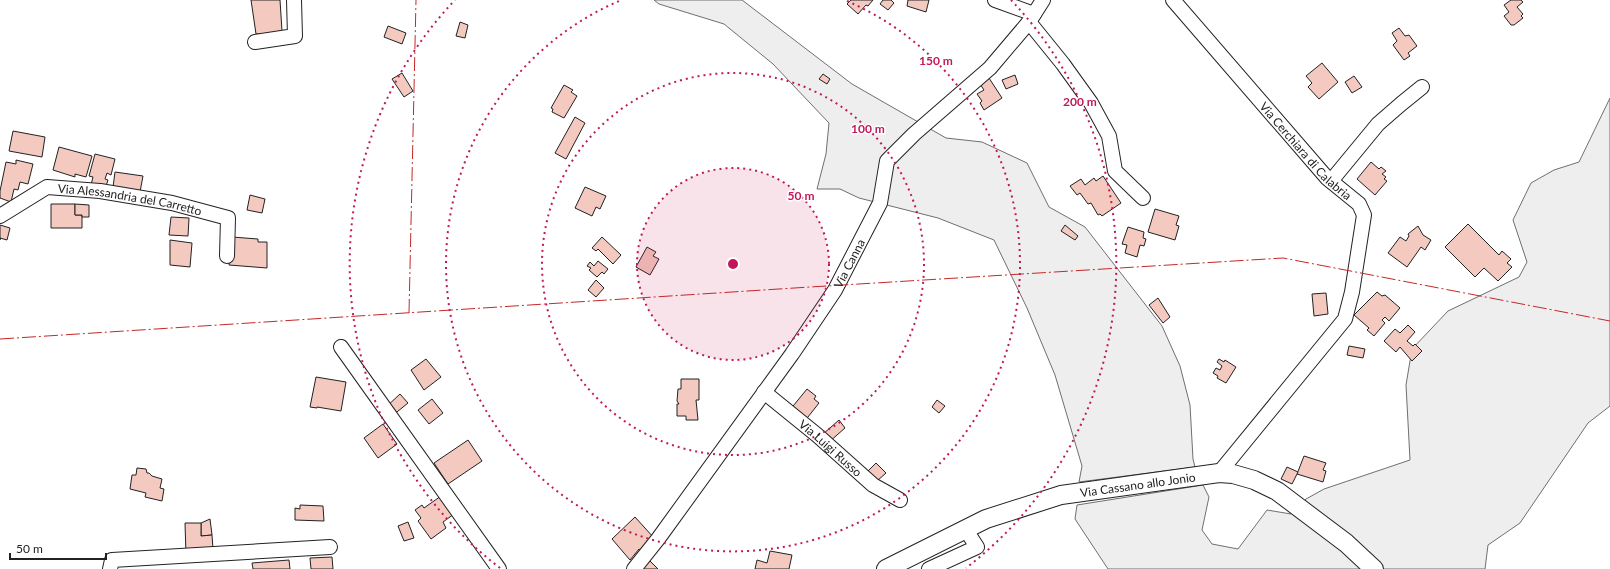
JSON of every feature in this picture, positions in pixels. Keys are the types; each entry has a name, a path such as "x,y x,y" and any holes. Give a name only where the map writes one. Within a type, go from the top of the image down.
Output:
{"main road":[{"name":"Via Cassano allo Jonio","path":"888,569 986,519 1061,495 1219,473 1233,474 1254,480 1277,491 1346,543 1374,569"}],"street":[{"path":"255,42 295,36 294,0"},
{"path":"995,0 1032,18 1091,103 1109,136 1115,171 1143,198"},
{"name":"Via Canna","path":"634,569 658,539 792,354 835,290 880,203 887,161 914,134 990,68 1032,18 1043,0"},
{"name":"Via Cerchiara di Calabria","path":"1173,0 1331,181 1358,204 1364,215 1352,292 1345,319 1219,473"},
{"path":"1331,181 1378,124 1422,87"},
{"name":"Via Alessandria del Carretto","path":"0,216 47,187 100,191 164,202 228,218 227,256"},
{"path":"341,347 499,569"},
{"name":"Via Luigi Russo","path":"764,392 817,435 873,485 900,500"},
{"path":"928,569 977,546 966,530"},
{"path":"110,569 112,560 330,547"}],"shaded area":[{"path":"654,0 742,0 852,84 946,138 982,142 1027,163 1049,207 1085,227 1162,326 1180,366 1190,405 1193,459 1195,467 1079,482 1082,466 1055,375 1027,308 994,240 938,218 859,198 840,189 817,189 826,154 829,123 773,64 724,24 659,4"},
{"path":"1610,98 1610,406 1588,423 1520,523 1488,545 1485,569 1108,569 1075,519 1077,505 1203,485 1209,497 1202,530 1212,544 1238,549 1267,510 1291,514 1306,499 1324,489 1410,460 1406,385 1412,349 1448,311 1519,277 1527,262 1513,220 1531,183 1554,170 1579,162"}],"building":[{"path":"251,0 280,0 282,31 274,32 270,35 256,34"},
{"path":"851,0 873,0 858,14 847,4"},
{"path":"883,0 891,0 894,3 888,10 880,4"},
{"path":"908,0 929,0 926,12 907,6"},
{"path":"1511,0 1521,0 1523,2 1517,7 1523,14 1521,16 1523,18 1514,25 1511,25 1504,16 1509,12 1504,5"},
{"path":"460,22 468,25 465,38 456,36"},
{"path":"388,26 406,33 402,44 384,37"},
{"path":"1399,28 1405,36 1409,35 1417,46 1408,53 1410,56 1404,60 1393,45 1397,41 1392,33"},
{"path":"1322,63 1338,82 1319,99 1308,87 1312,83 1306,76"},
{"path":"402,73 413,91 404,97 392,79"},
{"path":"823,74 830,79 827,84 819,79"},
{"path":"1015,75 1018,84 1006,89 1002,80"},
{"path":"1354,76 1362,87 1352,93 1345,82"},
{"path":"989,78 1002,98 984,110 980,103 982,101 977,94 984,90 980,84"},
{"path":"564,85 573,90 571,92 577,96 564,118 552,112 553,109 551,108"},
{"path":"575,117 585,123 566,159 555,153"},
{"path":"13,131 45,137 42,157 9,151"},
{"path":"59,147 92,156 86,177 75,174 75,177 53,170"},
{"path":"95,154 115,159 111,175 107,173 105,179 108,180 105,189 91,185 93,177 89,176"},
{"path":"16,160 33,164 28,184 20,182 18,190 14,189 11,202 0,198 0,191 6,162 16,164"},
{"path":"1371,162 1379,169 1381,167 1386,171 1382,174 1386,177 1384,179 1387,181 1375,195 1357,179"},
{"path":"115,172 143,176 140,192 113,187"},
{"path":"1103,176 1121,203 1102,216 1100,214 1098,215 1091,203 1088,204 1080,193 1077,195 1070,186 1081,179 1085,185 1094,178 1096,181"},
{"path":"585,187 606,196 600,209 596,207 592,216 575,208"},
{"path":"250,195 265,199 262,213 247,210"},
{"path":"51,204 75,204 75,215 82,215 82,228 51,228"},
{"path":"75,204 89,205 89,217 75,215"},
{"path":"1155,209 1179,216 1176,225 1179,226 1175,240 1148,232"},
{"path":"171,217 189,218 188,236 169,235"},
{"path":"1468,224 1499,255 1502,251 1511,259 1507,263 1512,267 1498,281 1484,268 1475,277 1445,247"},
{"path":"0,225 10,228 7,240 0,238"},
{"path":"1065,225 1078,236 1075,240 1061,231"},
{"path":"1418,226 1423,235 1431,240 1425,250 1421,247 1407,267 1388,253 1400,237 1406,241 1409,236 1408,234"},
{"path":"1128,227 1144,232 1143,238 1146,239 1144,246 1140,245 1137,257 1125,253 1127,245 1122,244"},
{"path":"232,237 258,239 258,242 267,242 267,268 229,265"},
{"path":"602,237 621,255 613,264 598,249 596,251 592,248"},
{"path":"170,240 192,243 190,267 170,265"},
{"path":"647,247 656,252 653,256 659,259 650,275 636,267"},
{"path":"598,261 608,269 604,274 602,272 597,277 589,270 591,268 587,266 590,262 594,266"},
{"path":"596,280 604,288 596,297 588,290"},
{"path":"1377,292 1382,296 1385,295 1400,308 1389,321 1385,317 1382,320 1385,323 1374,336 1367,330 1369,328 1354,315"},
{"path":"1326,293 1328,314 1314,316 1312,294"},
{"path":"1158,298 1170,317 1163,323 1149,305"},
{"path":"1408,325 1415,332 1407,341 1413,346 1415,344 1422,351 1412,361 1400,347 1396,352 1384,341 1395,329 1400,333"},
{"path":"1349,346 1365,349 1363,358 1347,355"},
{"path":"426,359 441,377 424,390 411,370"},
{"path":"1219,359 1224,362 1225,360 1236,367 1226,383 1217,378 1218,376 1213,373 1216,368 1220,370 1222,366 1217,362"},
{"path":"316,377 346,382 341,411 310,407"},
{"path":"681,379 699,379 699,400 696,400 698,420 686,420 686,416 677,416 677,404 679,404 677,401 678,389 681,389"},
{"path":"807,389 816,396 814,399 819,403 804,422 789,411"},
{"path":"400,394 408,403 392,416 385,408"},
{"path":"432,399 443,413 429,424 418,410"},
{"path":"937,400 945,406 939,413 932,407"},
{"path":"839,420 845,428 829,442 822,435"},
{"path":"383,424 397,444 378,458 364,438"},
{"path":"468,440 482,461 448,484 434,463"},
{"path":"1304,456 1326,463 1323,470 1326,471 1323,482 1297,474"},
{"path":"876,463 886,473 877,481 868,471"},
{"path":"1287,467 1298,472 1292,484 1281,479"},
{"path":"137,468 146,469 147,473 162,479 160,488 164,489 162,501 145,497 146,493 130,489 132,475 136,475"},
{"path":"441,496 454,514 443,522 446,528 431,539 418,521 421,518 415,510 422,505 424,508"},
{"path":"300,505 323,506 324,521 295,520 295,508 300,509"},
{"path":"635,517 654,538 644,553 639,549 630,560 612,539"},
{"path":"210,519 212,535 201,536 201,523"},
{"path":"408,522 414,538 404,541 398,526"},
{"path":"185,523 201,523 201,536 212,535 213,549 186,555"},
{"path":"770,551 792,555 789,569 755,569 757,560 767,563"},
{"path":"332,557 333,569 311,569 310,558"},
{"path":"289,560 290,569 253,569 252,563"},
{"path":"650,561 658,569 641,569"}],"power":[{"path":"409,313 416,0"},
{"path":"0,339 1283,258 1610,321"}]}
